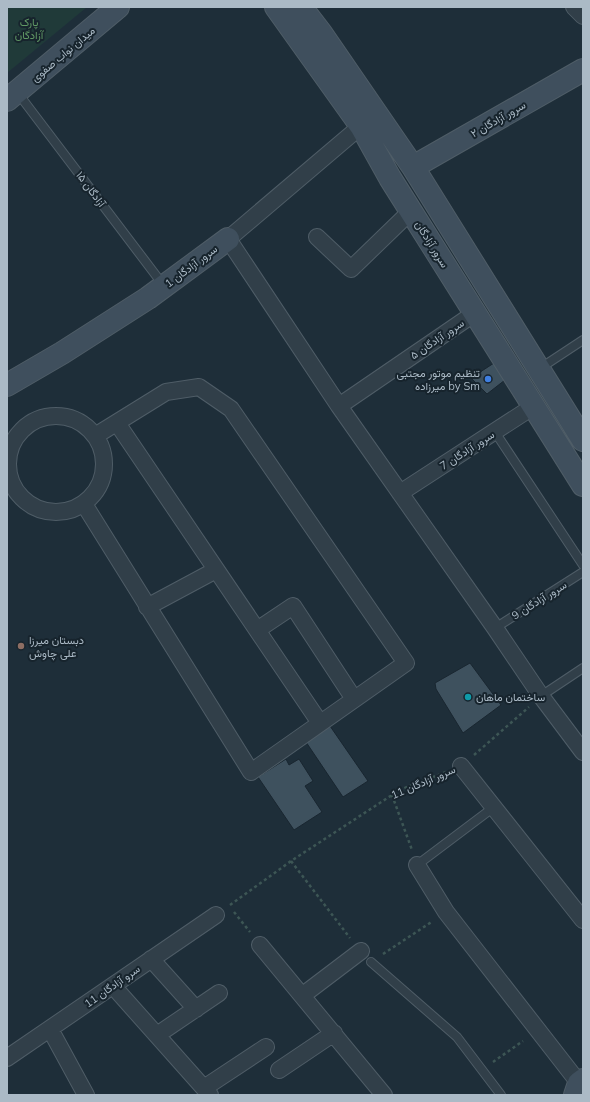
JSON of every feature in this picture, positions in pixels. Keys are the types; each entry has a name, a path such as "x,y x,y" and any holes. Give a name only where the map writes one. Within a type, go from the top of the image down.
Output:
{"main road":[{"name":"میدان نواب صفوی","path":"12,96 118,7"},
{"name":"سرور آزادگان","path":"276,7 361,126 411,211 583,485"},
{"path":"301,7 321,33 413,167 582,438"},
{"name":"سرور آزادگان ۲","path":"413,167 583,70"},
{"name":"سرور آزادگان 1","path":"7,385 62,353 148,298 228,239"}],"street":[{"path":"574,7 583,16"},
{"name":"سرور آزادگان 1","path":"228,239 361,126"},
{"path":"317,237 352,268 411,211"},
{"path":"228,239 339,406 541,696 583,752"},
{"name":"سرور آزادگان ۵","path":"339,406 476,313"},
{"path":"84,504 251,772 406,663 231,409 198,387 166,392 96,436"},
{"name":"سرور آزادگان 7","path":"400,493 534,406"},
{"path":"56,416 71,418 85,425 96,436 102,450 105,465 102,480 95,494 84,504 68,511 52,512 36,508 22,498 12,484 8,468 8,452 16,436 27,425 41,418 56,416"},
{"path":"117,423 320,723"},
{"path":"147,607 216,570"},
{"path":"257,630 293,606 354,699"},
{"path":"461,766 583,920"},
{"path":"417,865 446,912 580,1086"},
{"name":"سرو آزادگان 11","path":"7,1058 223,910"},
{"path":"260,945 303,995 382,1094"},
{"path":"303,995 366,957"},
{"path":"151,959 196,1009"},
{"path":"112,986 157,1034 207,1092 266,1047"},
{"path":"157,1034 219,993"},
{"path":"50,1029 86,1095"},
{"path":"279,1070 334,1034"}],"lane":[{"name":"آزادگان ۱۵","path":"12,96 164,286"},
{"path":"539,369 583,340"},
{"path":"495,432 583,565"},
{"name":"سرور آزادگان 9","path":"495,628 583,572"},
{"path":"541,696 583,668"},
{"path":"417,865 494,807"},
{"path":"366,957 457,1037 501,1095"}],"path":[{"name":"سرور آزادگان 11","path":"223,910 291,860 392,794 461,766 541,696"},
{"path":"392,794 417,865"},
{"path":"291,860 366,957 446,912"},
{"path":"223,910 260,945"},
{"path":"481,1070 538,1031"}],"green space":[{"name":"پارک آزادگان","path":"7,7 87,7 7,73"}],"building":[{"name":"تنظیم موتور مجتبی میرزاده by Sm","path":"494,363 505,380 487,394 471,378"},
{"name":"ساختمان ماهان","path":"470,663 501,705 463,733 436,689 435,683"},
{"path":"330,726 368,781 343,797 306,742"},
{"path":"286,759 289,765 299,759 313,781 305,786 322,812 294,830 258,777"}],"place":[{"name":"تنظیم موتور مجتبی میرزاده by Sm","path":"488,379"},
{"name":"دبستان میرزا علی چاوش","path":"21,646"},
{"name":"ساختمان ماهان","path":"468,697"}]}
